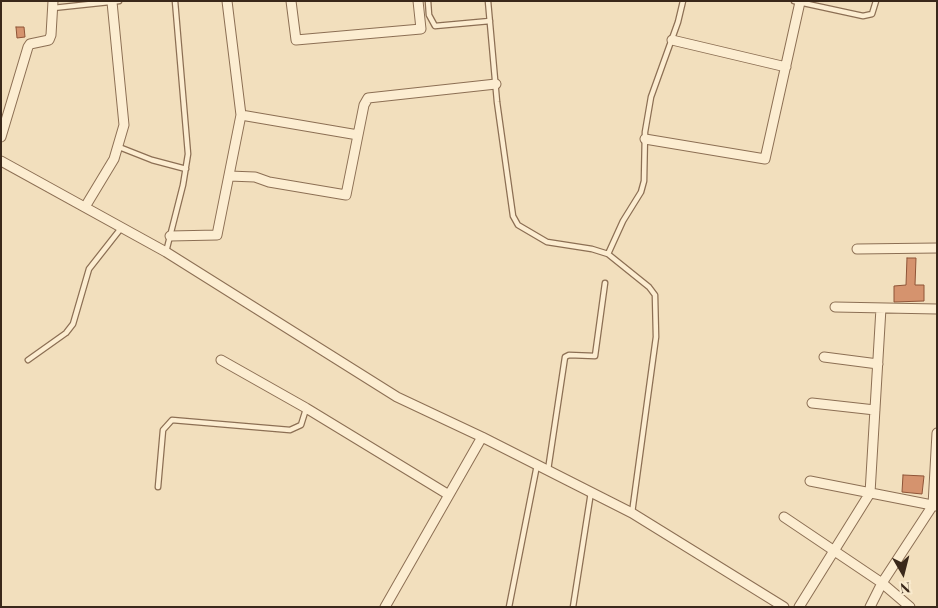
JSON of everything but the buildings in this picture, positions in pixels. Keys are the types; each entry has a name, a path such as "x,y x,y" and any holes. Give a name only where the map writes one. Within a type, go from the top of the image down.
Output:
{"street":[{"path":"170,236 217,235 241,115 226,1"},
{"path":"291,1 296,40 421,29 418,1"},
{"path":"85,207 119,147 124,125 116,2"},
{"path":"645,139 765,159 786,67 798,2"},
{"path":"1,137 28,47 30,44 49,40 53,5"},
{"path":"672,40 786,67"},
{"path":"229,176 255,177 269,182 346,195 364,105 368,98 496,84"},
{"path":"241,115 358,135"},
{"path":"1,161 166,252 397,397 482,437 632,513 784,607"},
{"path":"857,249 937,248"},
{"path":"835,307 937,309"},
{"path":"799,607 870,493 881,308"},
{"path":"824,357 878,364"},
{"path":"221,360 306,408 449,495"},
{"path":"812,404 875,410"},
{"path":"870,607 882,583 935,505 937,434"},
{"path":"385,607 482,437"},
{"path":"810,481 935,505"},
{"path":"784,517 882,583 910,607"}],"lane":[{"path":"166,252 188,154 175,1"},
{"path":"428,1 429,14 435,26 490,21"},
{"path":"488,1 496,84 514,216 518,225 547,242 592,249 608,254 649,287 655,295 656,337 632,513"},
{"path":"608,254 623,221 641,192 644,181 645,139 651,97 672,40 683,1"},
{"path":"798,2 863,16 872,14 876,1"},
{"path":"53,5 116,2"},
{"path":"119,147 152,160 186,169"},
{"path":"28,360 66,333 73,324 89,269 122,227"},
{"path":"548,470 565,357 569,355 595,356 605,283"},
{"path":"158,487 163,430 172,420 290,430 301,424 306,408"},
{"path":"509,607 538,465"},
{"path":"574,607 591,492"}]}
